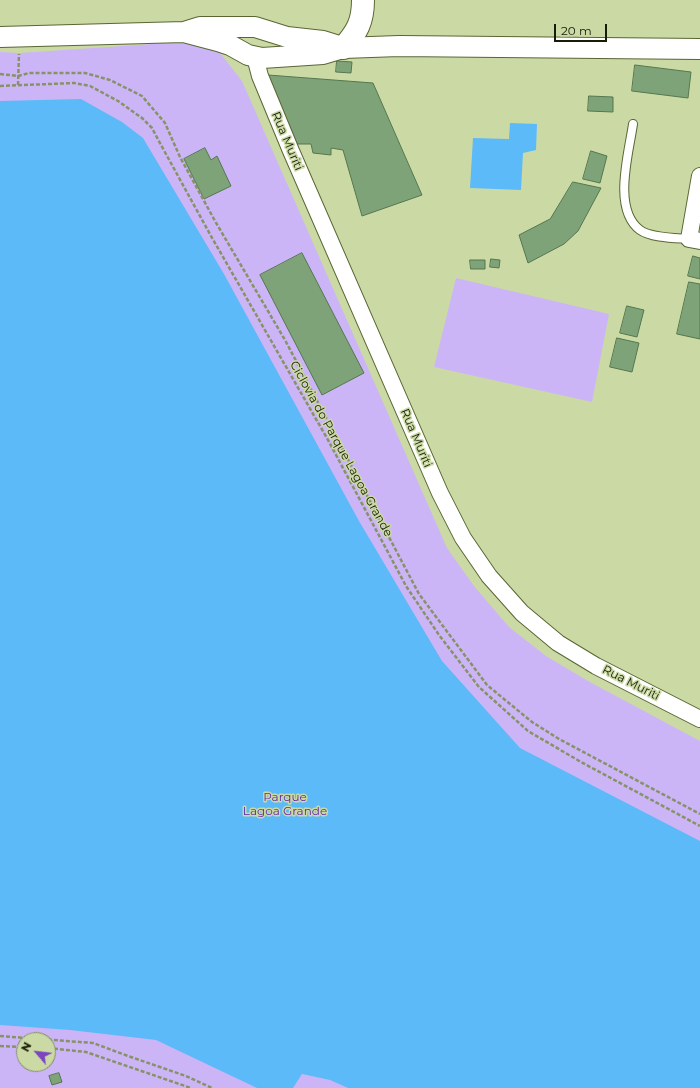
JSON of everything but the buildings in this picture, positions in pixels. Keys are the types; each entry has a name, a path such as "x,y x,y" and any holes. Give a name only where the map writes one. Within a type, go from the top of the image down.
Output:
{"highway":[{"path":"343,48 359,28 363,0"}],"street":[{"path":"9,37 184,32 200,27 249,27 262,28 286,37 323,42 343,48"},
{"path":"249,27 243,40 256,55"},
{"path":"256,55 274,49 275,44 273,35 270,31"},
{"path":"184,32 218,41 256,55 323,54 343,48 399,46 700,49"},
{"name":"Rua Muriti","path":"256,55 260,76 291,151 440,493 463,538 489,576 522,613 558,643 596,666 700,719"},
{"path":"694,240 700,176"}],"lane":[{"path":"633,124 623,190 630,219 641,231 662,237 694,240"}],"path":[{"path":"9,37 18,76 18,86"},
{"path":"0,74 18,76 29,72 86,73 110,80 142,96 165,123 180,157 211,214 289,347 419,594 487,685 532,722 558,739 700,814"},
{"name":"Ciclovia do Parque Lagoa Grande","path":"0,86 74,83 90,86 135,112 152,128 211,236 328,440 406,586 439,635 479,687 528,731 581,762 700,826"},
{"path":"0,1036 93,1042 186,1076 212,1088"},
{"path":"0,1046 16,1047"},
{"path":"56,1049 86,1052 191,1088"}],"green space":[{"name":"Parque Lagoa Grande","path":"181,42 214,48 221,54 242,81 447,548 474,586 509,627 546,656 588,681 700,741 700,1088 0,1088 0,52 20,53"},
{"path":"456,278 609,314 592,402 434,367"}],"water":[{"name":"Parque Lagoa Grande","path":"81,99 122,122 143,138 224,274 359,521 442,661 520,748 700,841 700,1088 348,1088 330,1080 302,1074 293,1088 257,1088 156,1040 70,1030 0,1025 0,101"},
{"path":"510,123 537,124 536,150 523,153 521,190 470,188 473,138 509,139"}]}
